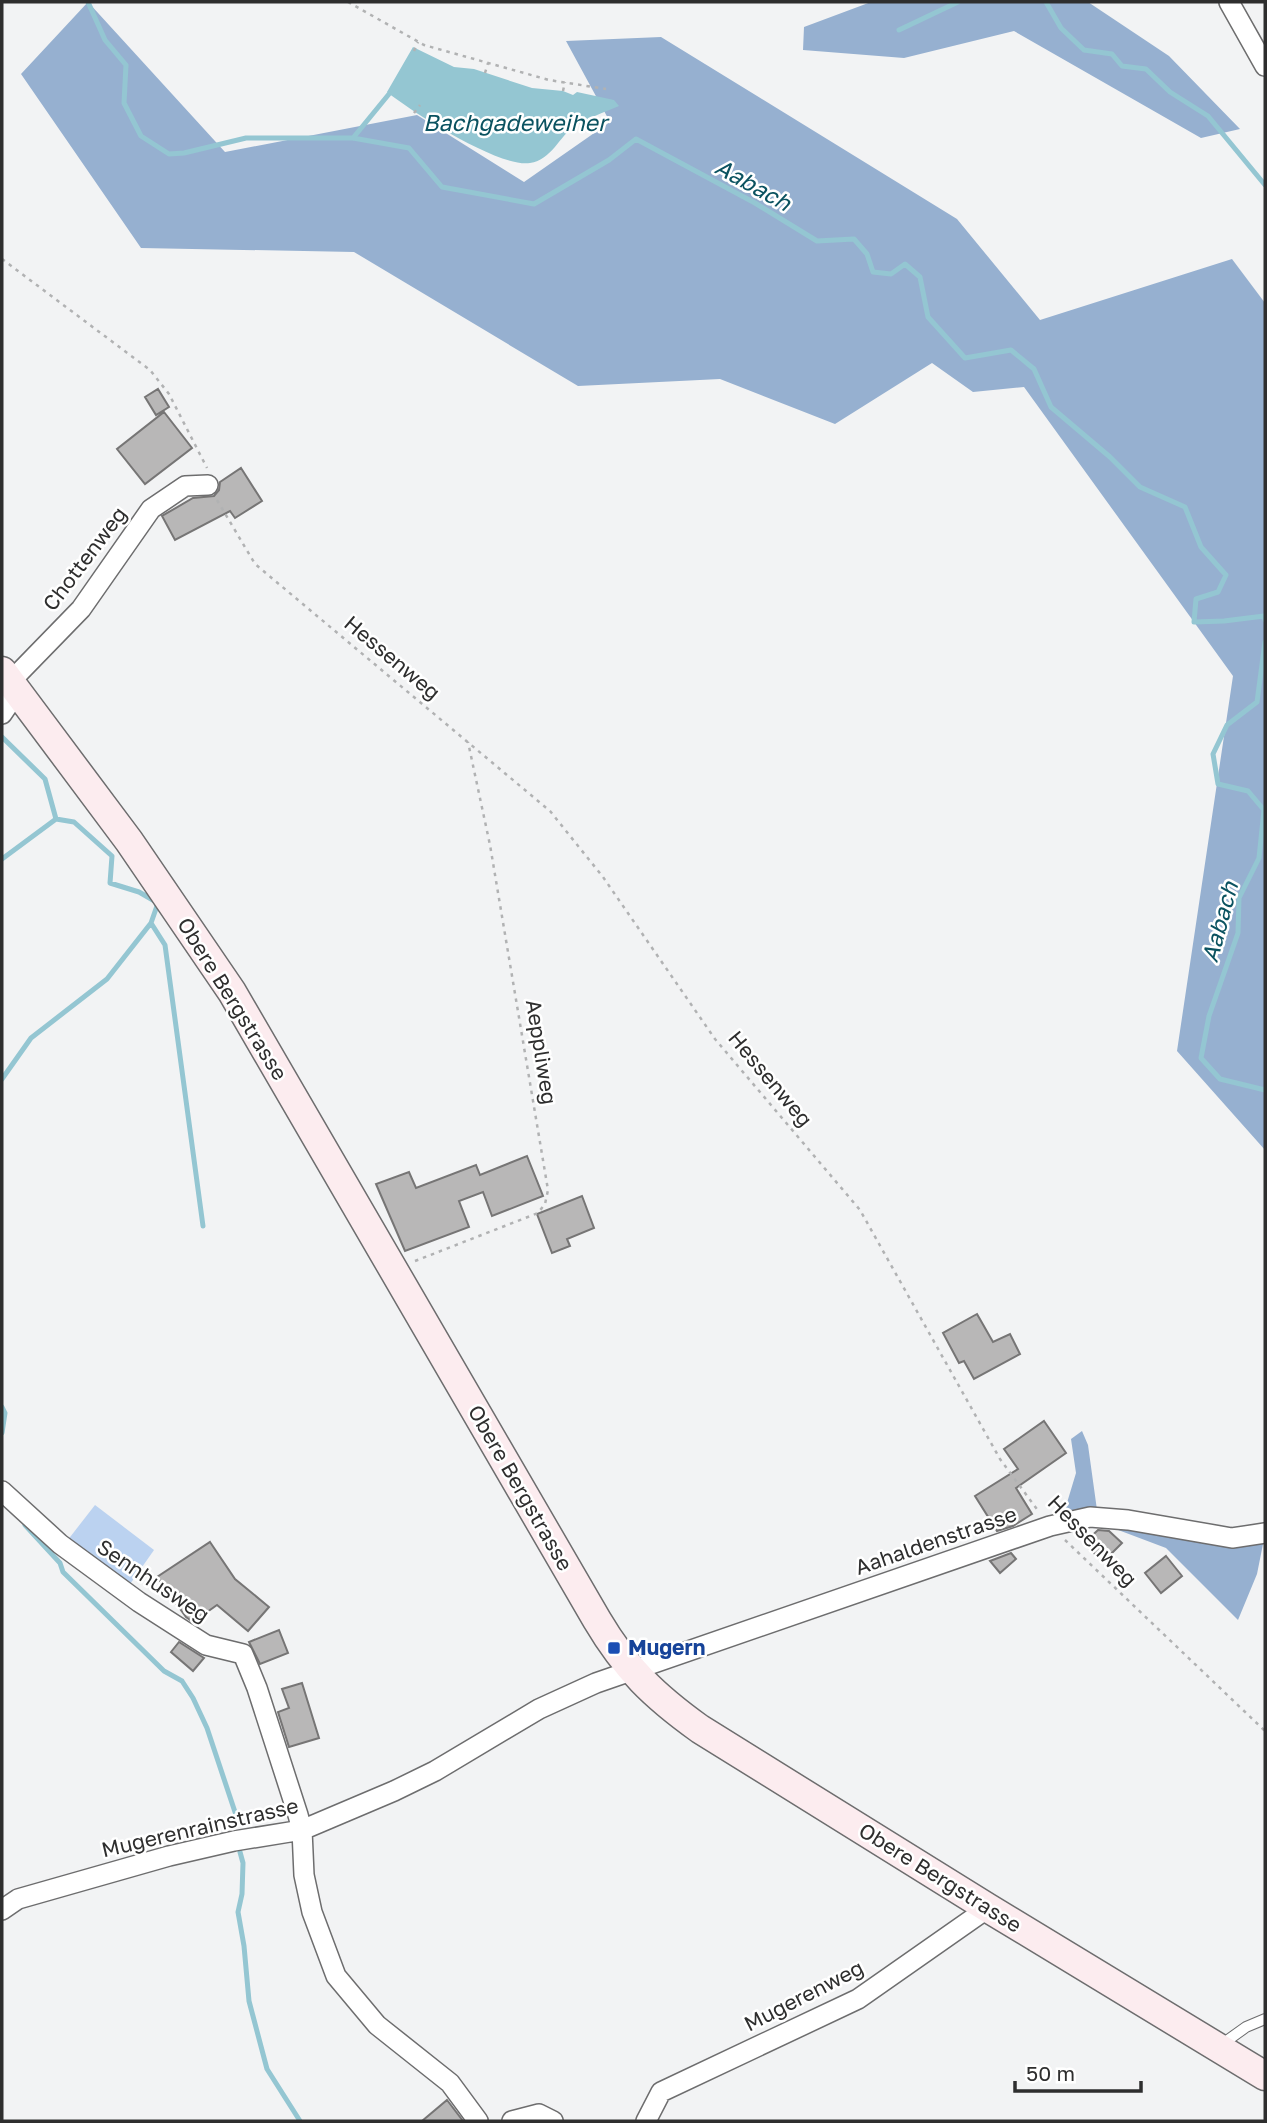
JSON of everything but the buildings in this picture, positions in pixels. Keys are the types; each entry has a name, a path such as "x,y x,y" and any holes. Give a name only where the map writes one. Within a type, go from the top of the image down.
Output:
{"main road":[{"name":"Obere Bergstrasse","path":"8,690 129,841 232,992 608,1639 631,1670 660,1700 700,1729 1265,2076"}],"street":[{"path":"1229,2 1265,66"},
{"name":"Chottenweg","path":"8,690 81,609 151,509 185,486 208,485"},
{"name":"Sennhusweg","path":"2,1491 60,1544 148,1608 206,1644 243,1654 257,1688 302,1830"},
{"name":"Aahaldenstrasse","path":"631,1670 1050,1526 1090,1517 1128,1520 1233,1538 1265,1533"},
{"name":"Mugerenrainstrasse","path":"2,1910 18,1899 157,1859 234,1841 302,1830 394,1791 539,1709 631,1670"},
{"path":"302,1830 304,1875 312,1912 336,1976 377,2025 450,2083 478,2121"},
{"name":"Mugerenweg","path":"646,2121 661,2092 858,1999 988,1908"},
{"path":"512,2121 539,2114 553,2121"}],"lane":[{"path":"1217,2047 1246,2027 1265,2018"}],"path":[{"path":"348,2 424,46 565,82 606,89"},
{"path":"414,51 418,42"},
{"path":"485,73 488,63"},
{"path":"563,90 565,82"},
{"path":"414,113 420,104"},
{"name":"Hessenweg","path":"2,259 150,370 169,394 208,471 208,485 256,564 550,811 603,877 715,1039 860,1210 1000,1459 1050,1526 1265,1731"},
{"name":"Aeppliweg","path":"393,1269 538,1213 545,1204 548,1190 490,845 468,743"}],"shaded area":[{"path":"88,2 225,152 417,115 524,182 610,122 566,41 661,37 957,219 1040,320 1232,259 1265,303 1265,1150 1177,1051 1233,676 1024,387 973,392 932,363 835,424 720,379 578,386 354,252 141,248 21,74"},
{"path":"871,2 1088,2 1169,56 1240,129 1201,138 1014,31 904,58 803,50 804,27"},
{"path":"1082,1431 1088,1445 1097,1510 1265,1534 1257,1574 1238,1620 1166,1548 1097,1522 1079,1532 1063,1516 1076,1473 1071,1439"},
{"path":"95,1505 154,1550 128,1587 67,1541"}],"water":[{"name":"Bachgadeweiher","path":"413,47 454,67 474,69 532,88 563,91 573,95 577,92 614,100 619,106 575,126 550,153 538,161 516,162 498,157 456,137 387,92"}],"waterway":[{"name":"Aabach","path":"88,2 105,40 126,65 124,103 141,136 169,154 246,138 353,138 409,148 442,187 534,204 609,160 636,139 755,203 817,241 854,239 867,254 873,272 891,274 905,264 920,277 928,317 965,358 1011,350 1034,369 1051,407 1110,457 1140,487 1185,507 1201,547 1226,575 1218,592 1196,599 1194,622 1264,616 1265,620"},
{"path":"899,30 958,2"},
{"path":"1046,2 1061,28 1084,50 1112,54 1122,66 1146,69 1170,92 1208,116 1265,185"},
{"path":"353,138 389,94"},
{"name":"Aabach","path":"1265,642 1257,702 1227,725 1213,754 1218,784 1248,791 1264,810 1259,858 1239,898 1238,933 1209,1016 1201,1058 1220,1079 1265,1090"},
{"path":"2,737 45,779 56,819 74,822 112,856 110,883 139,892 158,903 151,923 107,979 31,1038 2,1079"},
{"path":"2,859 56,819"},
{"path":"151,923 165,945 203,1226"},
{"path":"2,1407 5,1413 2,1433"},
{"path":"25,1525 60,1563 63,1572 164,1671 182,1681 207,1728 237,1818"},
{"path":"240,1852 243,1863 242,1894 238,1912 249,2001 267,2069 300,2121"}],"place":[{"name":"Mugern","path":"614,1648"}]}
